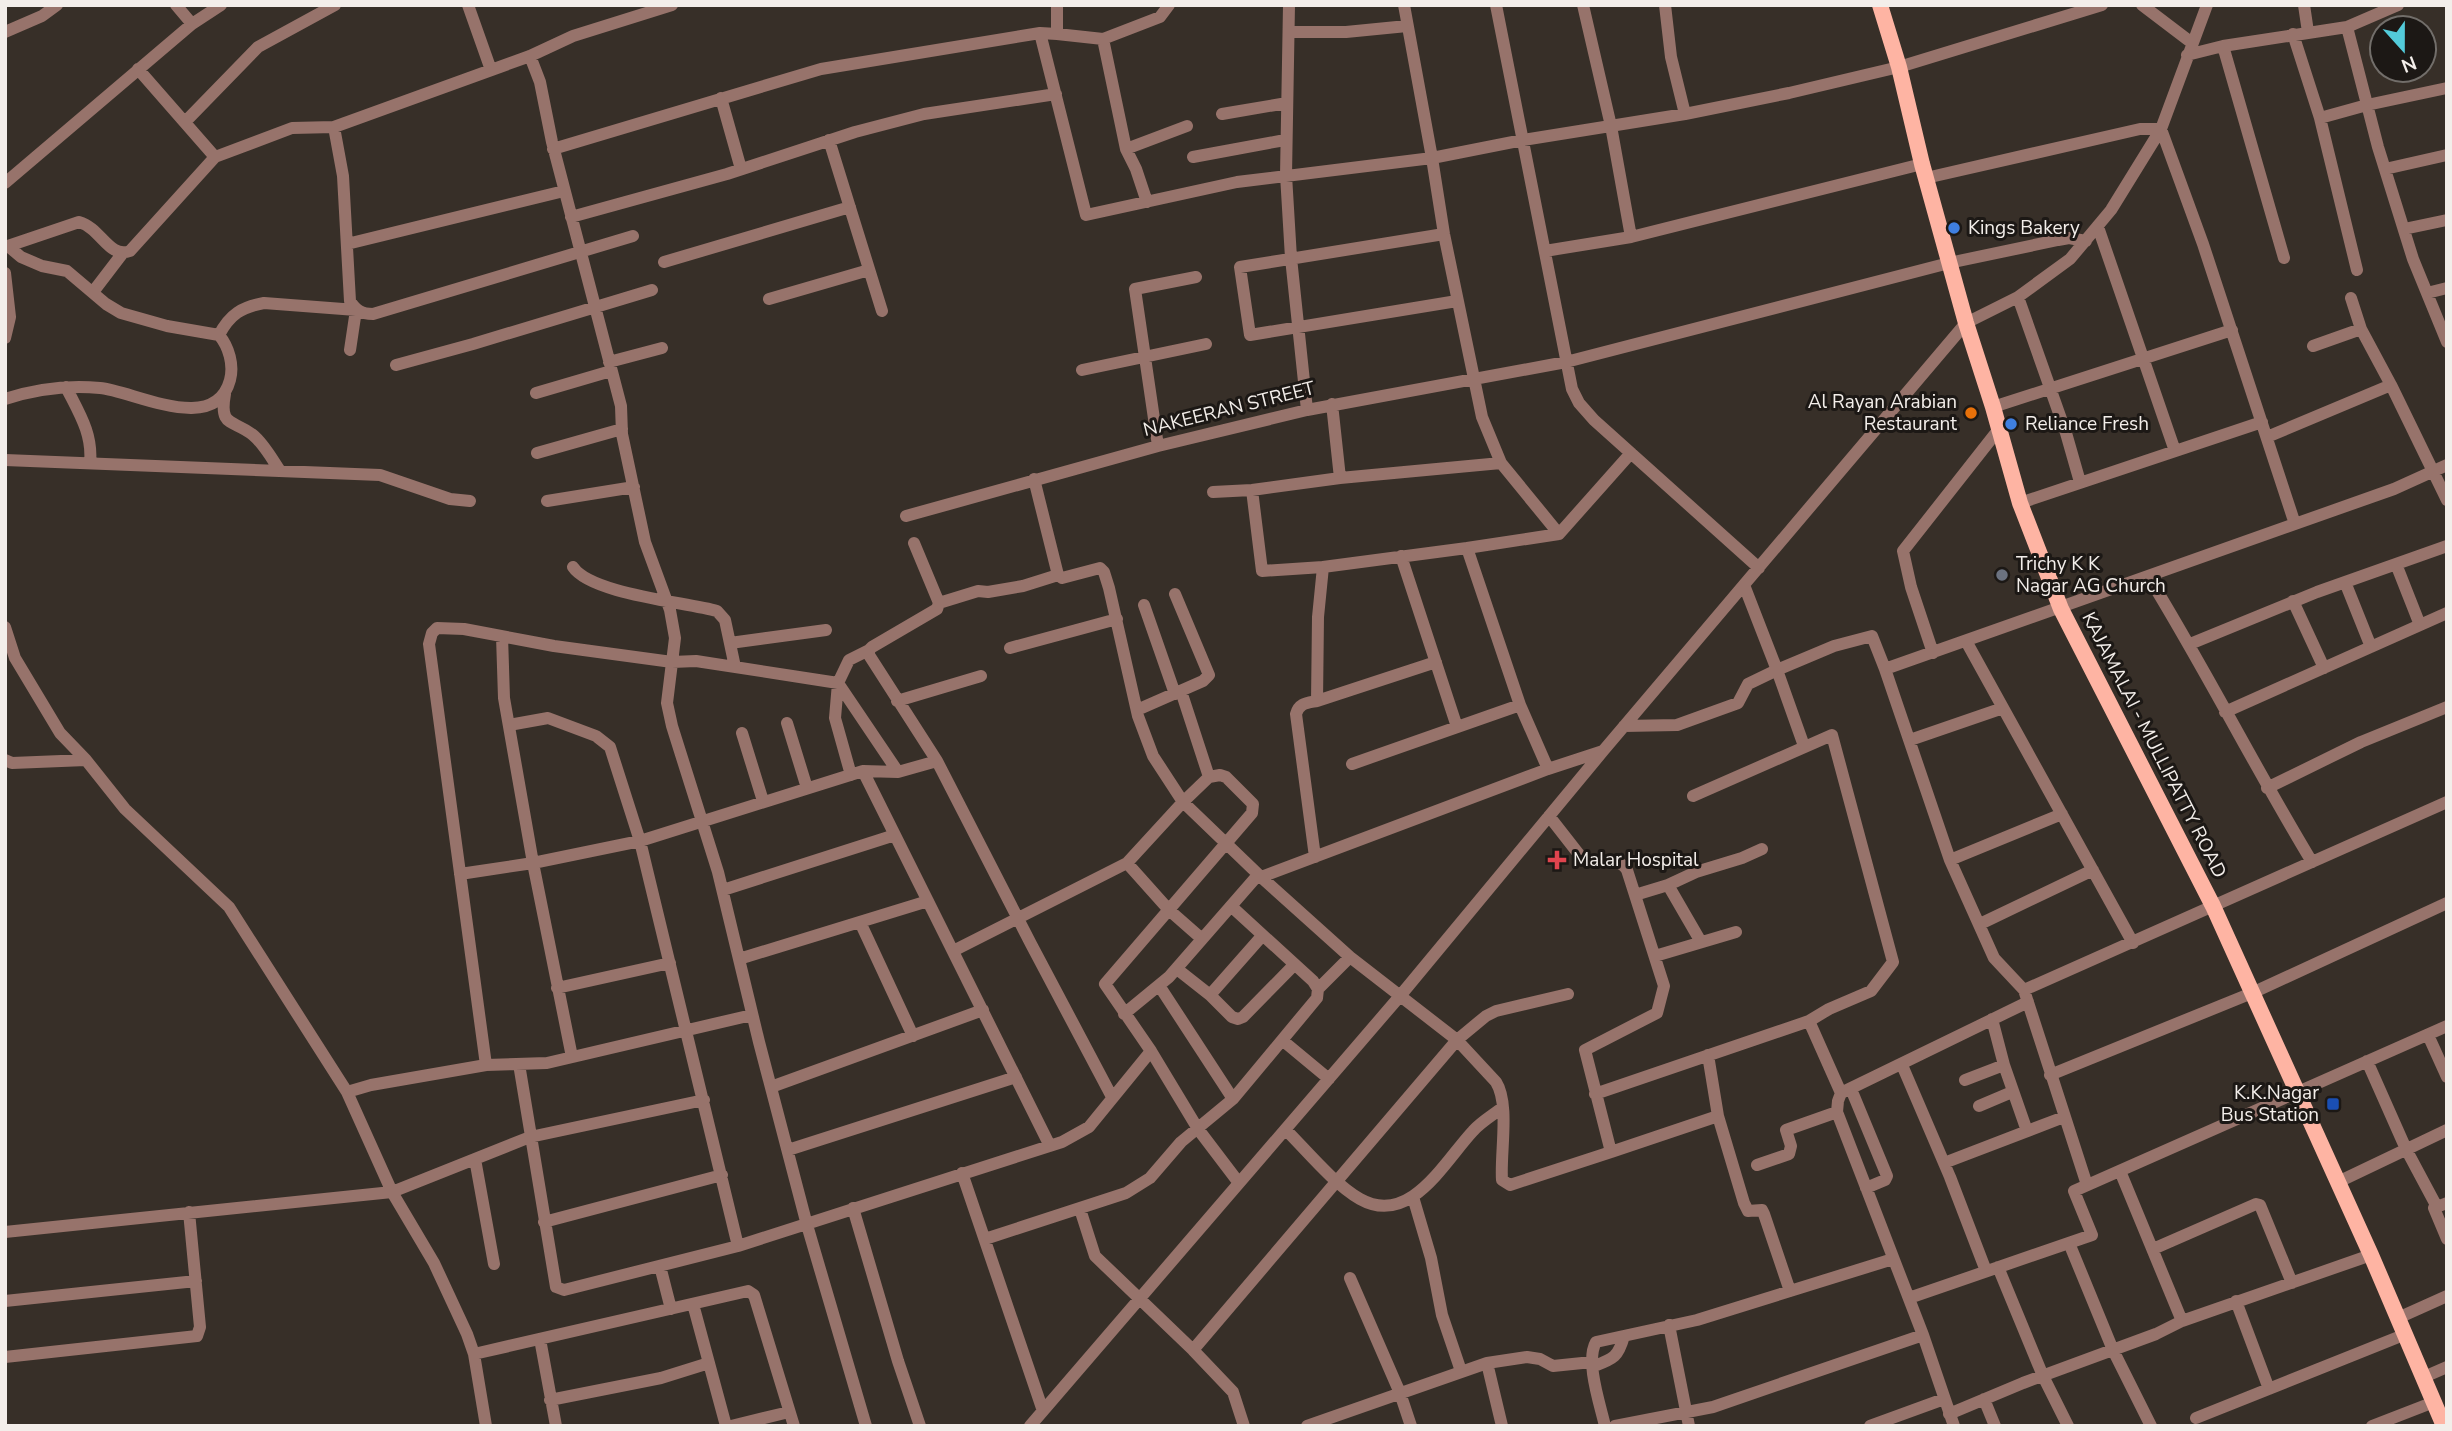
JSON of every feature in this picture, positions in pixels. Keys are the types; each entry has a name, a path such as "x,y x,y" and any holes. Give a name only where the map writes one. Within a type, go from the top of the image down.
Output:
{"main road":[{"name":"KAJAMALAI - MULLIPATTY ROAD","path":"1880,5 1899,67 1924,171 1966,323 2020,503 2061,609 2213,906 2371,1255 2444,1426"}],"street":[{"path":"5,32 42,16 57,5"},
{"path":"176,5 192,24"},
{"path":"5,183 192,24 221,5"},
{"path":"185,122 258,47 335,5"},
{"path":"468,5 491,70"},
{"path":"1057,5 1057,34"},
{"path":"553,149 821,69 1040,33 1103,39 1160,17 1169,5"},
{"path":"1289,5 1286,175 1291,258 1307,410"},
{"path":"1404,5 1444,234 1482,417 1501,463 1559,534"},
{"path":"1496,5 1572,389 1579,403 1631,453 1759,568"},
{"path":"1583,5 1611,126 1631,237"},
{"path":"1679,5 1665,7 1671,57 1685,114"},
{"path":"1040,33 1086,215 1237,182 1432,158 1523,140 1685,114 1899,67 2102,5"},
{"path":"2142,5 2190,49 2347,27 2391,7"},
{"path":"1030,1426 1401,996 1603,751 1966,323 2018,297 2070,259 2098,227 2161,129 2207,5"},
{"path":"2304,5 2308,32"},
{"path":"93,292 122,254 130,251 215,157 292,128 334,127 530,56 573,36 669,6"},
{"path":"1290,32 1346,32 1407,26"},
{"path":"2347,27 2404,229 2445,335"},
{"path":"2293,34 2320,118 2357,270"},
{"path":"1103,39 1126,149 1147,202"},
{"path":"2223,46 2284,258"},
{"path":"530,56 540,82 553,149 621,406 622,429 645,542 666,600 675,638 667,703 672,726 704,821 807,1225 866,1426"},
{"path":"138,69 215,157"},
{"path":"2320,118 2447,88"},
{"path":"571,217 925,114 1056,94"},
{"path":"721,98 741,169"},
{"path":"1222,114 1287,103"},
{"path":"1126,149 1187,126"},
{"path":"334,127 343,176 350,301 356,310 350,350"},
{"path":"1545,251 1631,237 1924,171 2140,129 2161,129"},
{"path":"2161,129 2203,244 2295,524"},
{"path":"829,140 881,311"},
{"path":"1192,157 1285,140"},
{"path":"2385,169 2447,155"},
{"path":"347,244 564,191"},
{"path":"664,261 850,207"},
{"path":"2404,229 2447,220"},
{"path":"6,247 79,222 89,225 116,252 122,254"},
{"path":"2098,227 2175,451"},
{"path":"1444,234 1240,267 1250,335 1457,302"},
{"path":"219,335 233,314 250,306 264,303 356,310 373,314 633,236"},
{"name":"NAKEERAN STREET","path":"906,516 1158,446 1332,404 1566,362 1949,263 2069,238 2086,241"},
{"path":"6,247 42,266 67,271 106,304 121,313 167,326 219,335 231,365 223,404 225,417 235,427 251,433 280,471"},
{"path":"769,299 869,270"},
{"path":"5,274 10,317 5,338"},
{"path":"1158,446 1135,289 1196,277"},
{"path":"2427,293 2447,288"},
{"path":"396,365 652,290"},
{"path":"2018,297 2080,482"},
{"path":"2351,298 2361,329 2447,500"},
{"path":"2313,345 2361,329"},
{"path":"1993,407 2232,330"},
{"path":"1082,370 1206,344"},
{"path":"536,393 662,348"},
{"path":"2267,437 2391,385"},
{"path":"66,387 89,433 92,449 90,463"},
{"path":"5,399 46,389 103,388 162,405 184,407 210,403 225,394"},
{"path":"1332,404 1340,478"},
{"path":"2020,503 2262,422"},
{"path":"537,453 622,429"},
{"path":"1933,653 1911,587 1903,551 1999,429"},
{"path":"1252,490 1262,571 1322,567 1559,534 1631,453"},
{"path":"5,460 380,475 450,499 470,501"},
{"path":"1213,492 1501,463"},
{"path":"1885,669 2061,609 2394,489 2447,465"},
{"path":"1034,479 1058,575"},
{"path":"547,500 634,487"},
{"path":"914,543 939,603 937,610 849,660 838,683 835,718 857,773 895,835 1050,1146"},
{"path":"2190,644 2293,601 2447,546"},
{"path":"1467,548 1520,705 1548,769"},
{"path":"1401,556 1457,727"},
{"path":"2396,564 2420,625"},
{"path":"1317,701 1318,617 1322,567"},
{"path":"573,568 582,577 609,587 718,611 725,620 736,667"},
{"path":"939,603 978,591 1023,586 1058,575 1062,578 1100,568 1104,572 1137,710 1153,756 1183,802 1259,876 1350,957 1457,1040 1496,1082 1502,1108 1501,1173 1505,1184 1510,1185 1718,1116"},
{"path":"2148,576 2190,644 2267,788 2312,862"},
{"path":"2345,582 2371,647"},
{"path":"1744,585 1804,746"},
{"path":"1137,710 1203,681 1209,675 1175,594"},
{"path":"2293,601 2324,668"},
{"path":"1144,605 1209,777"},
{"path":"2225,712 2447,613"},
{"path":"1010,648 1116,619"},
{"path":"486,1065 429,644 432,632 437,628 445,626 671,662 696,661 838,683 898,772"},
{"path":"5,627 10,659 60,733 86,760 125,809 229,907 347,1093 392,1192 434,1263 474,1354 486,1426"},
{"path":"730,643 826,630"},
{"path":"502,636 502,673 509,725 533,863 572,1057"},
{"path":"1625,726 1677,725 1714,712 1738,703 1748,684 1777,670 1834,646 1872,636 1950,860 1994,958 2026,996 2087,1185"},
{"path":"1966,641 2133,943"},
{"path":"869,650 871,662 937,761 1112,1097"},
{"path":"1315,858 1297,708 1302,704 1436,662"},
{"path":"897,701 981,676"},
{"path":"1352,764 1520,705"},
{"path":"2267,788 2361,742 2447,707"},
{"path":"1910,740 2003,708"},
{"path":"509,725 548,718 604,740 613,754 640,841 738,1246"},
{"path":"787,723 807,788"},
{"path":"742,733 763,801"},
{"path":"1595,1094 1809,1021 1871,991 1880,976 1891,966 1894,956 1832,735 1693,796"},
{"path":"1124,1014 1177,969 1259,876 1315,858 1548,769 1603,751"},
{"path":"5,761 86,760"},
{"path":"460,874 533,863 640,841 857,773 898,772 937,761"},
{"path":"953,951 1127,863 1209,777 1226,777 1254,808 1105,984 1151,1051 1198,1129 1239,1183"},
{"path":"2371,1255 2288,1281 2182,1321 2156,1334 1984,1399 1951,1420 1923,1335 1837,1112 1838,1101 1846,1091 1992,1019 2026,996 2133,943 2447,802"},
{"path":"1950,860 2062,814"},
{"path":"1549,816 1587,862 1616,861 1623,864 1664,986 1657,1013 1586,1047 1585,1054 1611,1152"},
{"path":"723,890 895,835"},
{"path":"1635,895 1762,849"},
{"path":"1127,863 1169,910 1202,939"},
{"path":"1980,924 2093,870"},
{"path":"1668,885 1701,942"},
{"path":"739,959 928,901"},
{"path":"2050,1075 2252,993 2447,903"},
{"path":"985,1239 1126,1193 1150,1178 1181,1142 1233,1099 1317,998 1318,989 1313,981 1232,907"},
{"path":"860,922 913,1036"},
{"path":"1654,956 1736,932"},
{"path":"1210,995 1262,936"},
{"path":"1318,989 1350,957"},
{"path":"557,988 670,963"},
{"path":"1177,969 1210,995 1232,1017 1238,1019 1294,965"},
{"path":"1160,986 1233,1099"},
{"path":"1194,1350 1457,1040 1496,1011 1568,994"},
{"path":"771,1087 983,1010"},
{"path":"347,1093 371,1085 486,1065 547,1063 752,1015"},
{"path":"1992,1019 2012,1092 2027,1131"},
{"path":"1809,1021 1887,1176 1885,1180 1866,1188"},
{"path":"2074,1191 2447,1026"},
{"path":"2427,1035 2447,1076"},
{"path":"1282,1040 1329,1079"},
{"path":"519,1064 554,1282 560,1290 738,1246 1050,1146 1089,1127 1151,1051"},
{"path":"1708,1055 1718,1116 1746,1208 1748,1211 1762,1210 1790,1291"},
{"path":"2367,1061 2406,1149 2442,1205 2434,1208 2447,1239"},
{"path":"1902,1065 1992,1269 2067,1426"},
{"path":"1965,1080 2004,1065"},
{"path":"788,1150 1016,1077"},
{"path":"1979,1106 2012,1092"},
{"path":"5,1232 392,1192 530,1137 704,1100"},
{"path":"1286,1130 1359,1198 1377,1206 1395,1206 1419,1193 1476,1128 1502,1108"},
{"path":"1757,1165 1789,1154 1791,1146 1786,1130 1837,1112"},
{"path":"1944,1163 2064,1117"},
{"path":"2338,1182 2447,1130"},
{"path":"475,1159 494,1264"},
{"path":"1909,1298 2092,1235 2074,1191 2082,1170"},
{"path":"2120,1171 2182,1321"},
{"path":"962,1173 1043,1411"},
{"path":"544,1222 722,1175"},
{"path":"1413,1197 1432,1258 1442,1315 1461,1371"},
{"path":"2153,1249 2256,1204 2263,1209 2288,1281"},
{"path":"853,1208 920,1426"},
{"path":"1080,1209 1095,1255 1194,1350 1233,1392 1244,1426"},
{"path":"5,1357 197,1336 200,1327 189,1212"},
{"path":"2068,1243 2113,1350 2151,1426"},
{"path":"1605,1426 1592,1364 1591,1350 1596,1342 1697,1320 1893,1259"},
{"path":"660,1266 671,1309"},
{"path":"1350,1278 1400,1393 1411,1426"},
{"path":"5,1301 195,1281"},
{"path":"474,1354 748,1291 754,1294 794,1426"},
{"path":"2398,1318 2447,1296"},
{"path":"2236,1301 2269,1389"},
{"path":"693,1304 728,1426 789,1412"},
{"path":"1669,1325 1689,1426"},
{"path":"2196,1418 2406,1334"},
{"path":"1615,1426 1713,1407 1923,1335"},
{"path":"1307,1426 1487,1363 1527,1357 1540,1359 1553,1366 1592,1364 1613,1358 1620,1352 1624,1336"},
{"path":"540,1339 556,1426"},
{"path":"550,1400 661,1378 709,1363"},
{"path":"1487,1363 1502,1426"},
{"path":"2424,1377 2447,1367"},
{"path":"1870,1426 1944,1399"},
{"path":"1984,1399 1995,1426"},
{"path":"2372,1426 2434,1402"}],"place":[{"name":"Kings Bakery","path":"1954,228"},
{"name":"Al Rayan Arabian Restaurant","path":"1971,413"},
{"name":"Reliance Fresh","path":"2011,424"},
{"name":"Trichy K K Nagar AG Church","path":"2002,575"},
{"name":"Malar Hospital","path":"1557,860"},
{"name":"K.K.Nagar Bus Station","path":"2333,1104"}]}
